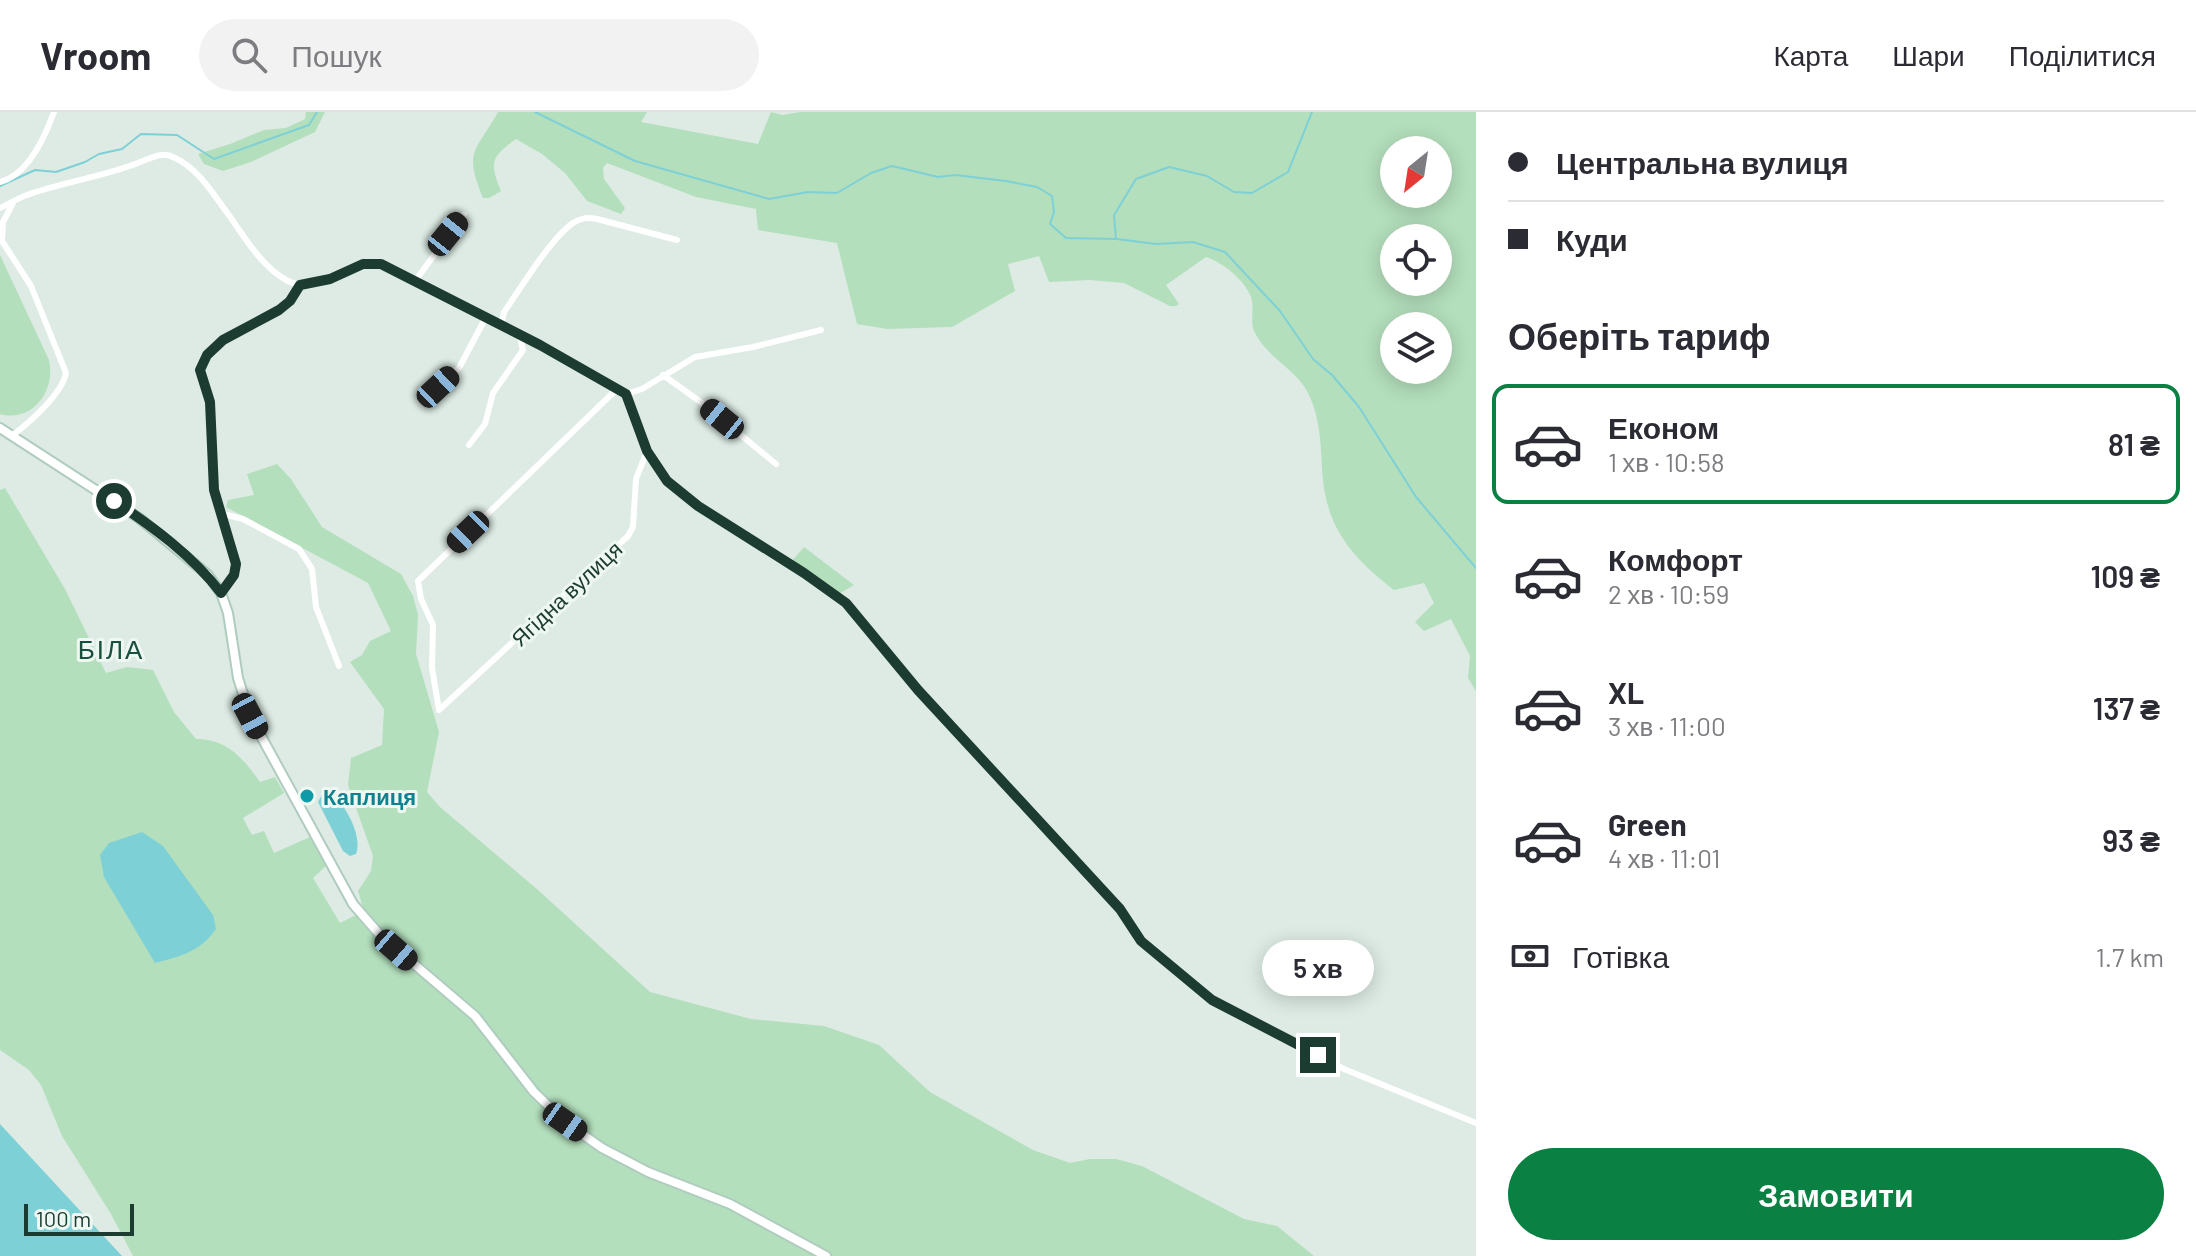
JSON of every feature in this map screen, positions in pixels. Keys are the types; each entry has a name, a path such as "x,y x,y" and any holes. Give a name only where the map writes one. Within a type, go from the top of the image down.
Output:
{"main road":[{"path":"0,428 139,518 208,575 221,593 228,613 238,678 250,716 353,904 380,935 475,1016 534,1092 565,1122 602,1148 648,1172 730,1204 826,1256"}],"street":[{"path":"0,182 7,180 28,162 54,112"},
{"path":"0,208 23,196 110,173 160,154 173,156 210,188 265,263 278,275 300,285 330,279 363,264 374,263 415,281 618,388 626,394 647,451 667,481 698,506 846,603 918,690 1120,909 1141,941 1212,1000 1344,1069 1476,1123"},
{"path":"13,435 64,384 66,373 31,286 1,241 3,222 14,202"},
{"path":"415,281 464,215"},
{"path":"501,326 504,312 530,276 557,239 577,221 586,217 597,219 677,240"},
{"path":"221,593 234,575 236,564 219,513 211,467 210,402 200,370 202,363 223,340 290,301 300,285"},
{"path":"438,387 459,368 485,319"},
{"path":"626,394 642,389 695,357 821,330"},
{"path":"469,445 485,424 493,393 523,350 519,336"},
{"path":"663,375 776,464"},
{"name":"Ягідна вулиця","path":"618,388 418,581 421,599 433,625 432,668 439,710 628,536 633,527 636,479 647,451"},
{"path":"219,513 243,519 299,549 312,569 316,607 339,666"}],"green space":[{"path":"306,112 325,112 315,132 251,162 223,171 204,164 198,154 264,130 286,128 305,119"},
{"path":"498,112 647,112 641,122 758,144 771,112 783,115 800,112 1476,112 1476,691 1468,678 1470,656 1451,619 1424,631 1415,622 1434,603 1424,583 1394,590 1365,565 1343,538 1328,507 1319,433 1310,397 1299,379 1261,342 1253,329 1252,301 1248,291 1232,272 1219,263 1206,257 1166,285 1179,304 1170,306 1124,283 1090,280 1049,282 1039,256 1008,264 1015,291 952,327 887,329 857,324 837,243 758,230 756,209 696,197 607,163 603,168 604,179 625,208 621,214 587,201 565,173 542,154 516,139 501,151 495,161 501,191 483,198 473,160 478,144"},
{"path":"0,255 49,360 49,382 45,393 40,402 23,414 0,414"},
{"path":"277,464 291,479 322,527 401,574 413,596 418,615 416,654 439,732 427,792 440,807 538,890 650,992 751,1019 824,1026 879,1045 930,1092 1033,1150 1070,1163 1116,1159 1142,1166 1244,1219 1277,1226 1314,1256 133,1256 111,1214 62,1136 41,1085 29,1070 0,1050 0,490 5,488 65,589 106,673 127,667 153,670 174,712 196,739 225,746 247,765 260,782 275,777 284,793 243,818 252,835 264,831 274,853 310,837 326,866 313,878 340,923 364,911 358,891 371,871 373,856 348,785 351,758 382,745 384,709 350,662 362,655 370,641 391,631 368,583 226,507 228,500 254,495 247,474"},
{"path":"804,547 854,585 837,595 791,562"}],"water":[{"path":"331,792 342,804 355,829 356,854 350,856 343,851 318,802 323,793"},
{"path":"142,832 163,846 213,915 216,929 197,948 155,963 104,877 100,855 109,843"},
{"path":"0,1124 122,1256 0,1256"}],"waterway":[{"path":"0,186 35,170 56,172 99,154 122,149 141,134 177,135 214,159 309,125 317,112"},
{"path":"535,112 635,161 769,199 808,192 837,193 871,173 892,166 938,177 955,175 1037,187 1052,196 1054,212 1050,224 1066,238 1116,239 1114,215 1136,179 1169,167 1207,176 1234,192 1252,193 1288,172 1312,112"},
{"path":"1117,239 1156,244 1193,242 1225,252 1280,311 1313,359 1332,375 1359,407 1416,497 1476,568"}],"place":[{"name":"Каплиця","path":"307,796"}],"district":[{"name":"БІЛА","path":"111,648"}],"route":[{"path":"114,501 208,575 221,593 234,575 236,564 214,490 210,402 200,370 202,363 237,330 279,310 290,301 300,285 330,279 363,264 381,264 540,345 626,394 647,451 667,481 698,506 846,603 918,690 1120,909 1141,941 1212,1000 1318,1055"}]}
